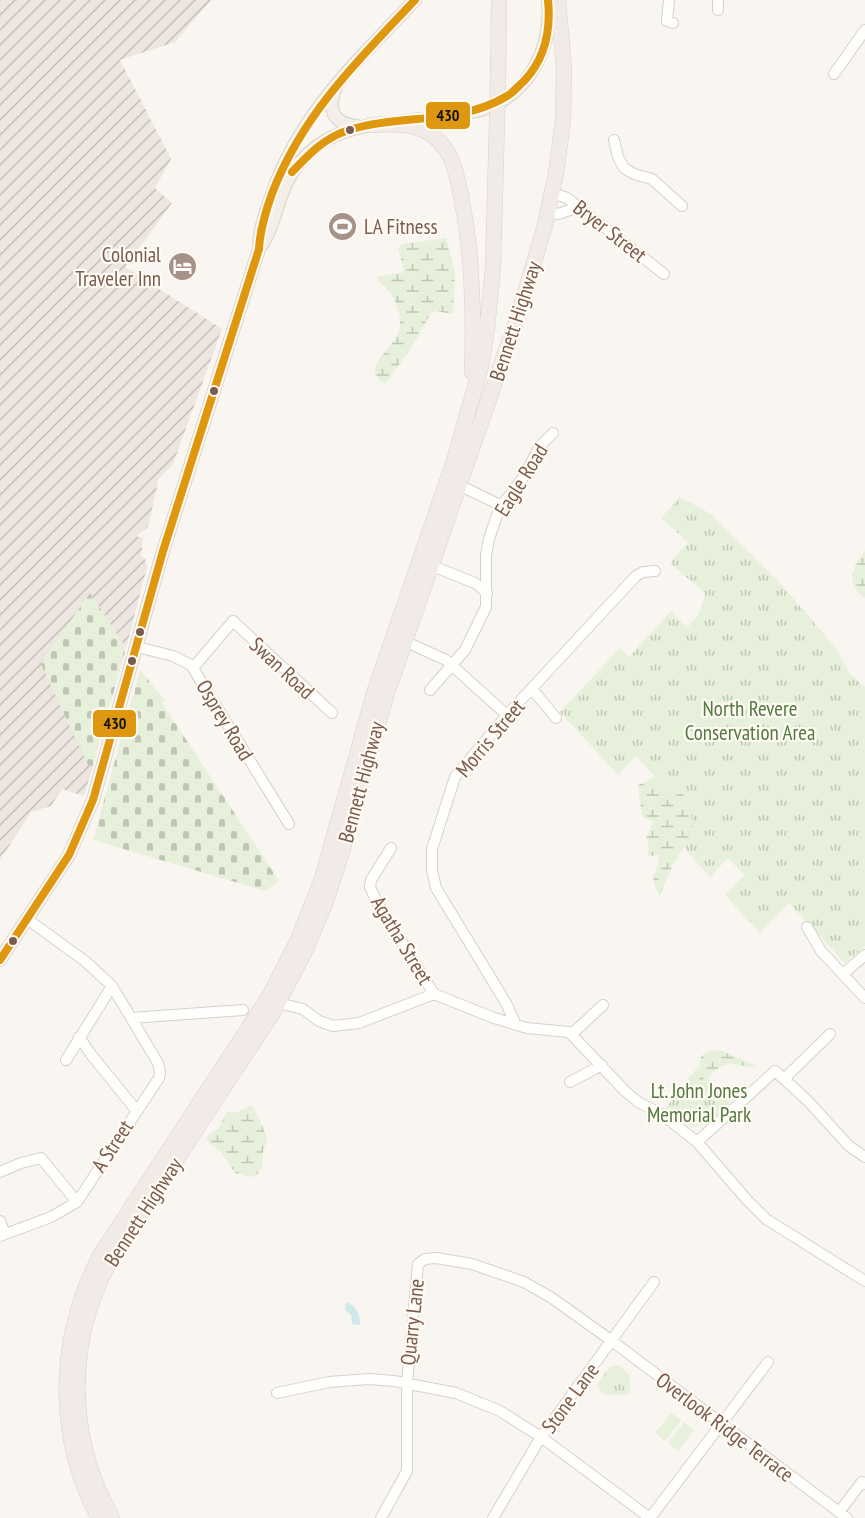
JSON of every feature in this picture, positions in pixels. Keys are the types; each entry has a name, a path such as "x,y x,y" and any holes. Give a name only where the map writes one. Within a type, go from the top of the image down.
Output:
{"highway":[{"name":"Bennett Highway","path":"99,1518 76,1464 67,1410 68,1356 79,1303 101,1254 256,1018 279,979 305,923 328,859 375,690 471,406 484,348 492,291 496,226 499,0"},
{"name":"Bennett Highway","path":"112,1518 90,1470 79,1418 78,1364 88,1312 116,1251 278,1003 310,941 332,884 378,722 404,641 519,313 553,193 560,147 564,95 558,0"},
{"path":"371,124 400,124 422,129 443,146 454,166 470,258 473,302 471,406"}],"main road":[{"path":"0,960 69,855 86,818 107,754 163,551 259,249 259,235 274,187 287,158 311,116 339,81 415,0"},
{"path":"339,81 331,101 332,110 341,122 351,125 475,111 494,105 507,97 531,73 541,55 549,28 548,0"},
{"path":"259,249 267,238 288,179 302,158 330,137 371,124"}],"street":[{"path":"669,0 670,22"},
{"path":"834,74 865,30"},
{"path":"614,140 618,157 624,168 634,174 652,179 682,206"},
{"name":"Bryer Street","path":"553,193 567,198 664,274"},
{"path":"548,212 558,214 579,207"},
{"name":"Eagle Road","path":"430,690 469,644 486,607 486,555 499,509 523,478 537,444 553,433"},
{"path":"459,484 502,506"},
{"path":"430,566 475,583 487,593"},
{"name":"Morris Street","path":"516,1025 506,1003 438,892 432,870 434,840 454,779 507,715 636,576 643,572 655,571"},
{"name":"Swan Road","path":"193,668 233,621 332,713"},
{"path":"404,641 437,655 452,665 507,715"},
{"name":"Osprey Road","path":"137,646 182,659 193,668 289,824"},
{"path":"532,689 556,718"},
{"name":"Agatha Street","path":"391,848 371,880 370,887 434,994"},
{"path":"27,919 85,960 112,986 132,1018 243,1010"},
{"path":"807,927 821,951 865,998"},
{"path":"843,974 865,955"},
{"path":"66,1060 112,986"},
{"path":"278,1003 303,1010 319,1021 333,1026 359,1023 434,994 526,1028 564,1031 572,1034 625,1091 638,1102 663,1115 697,1142 747,1201 766,1219 865,1281"},
{"path":"572,1034 603,1005"},
{"name":"A Street","path":"2,1235 51,1217 76,1202 159,1078 158,1063 132,1018"},
{"path":"784,1078 830,1034"},
{"path":"79,1037 136,1110"},
{"path":"570,1082 602,1065"},
{"path":"697,1142 775,1071 863,1158"},
{"path":"0,1172 41,1158 76,1202"},
{"path":"0,1221 2,1235"},
{"name":"Quarry Lane","path":"381,1518 407,1471 406,1383 418,1264 425,1259 436,1258 472,1264 524,1282 552,1298 612,1341"},
{"name":"Stone Lane","path":"493,1518 541,1437 654,1282"},
{"name":"Overlook Ridge Terrace","path":"612,1341 843,1515 862,1482 865,1484"},
{"path":"277,1393 344,1380 369,1379 406,1383 456,1393 500,1411 541,1437 650,1518 768,1362"}],"shaded area":[{"path":"0,0 211,0 175,42 120,60 171,159 155,188 172,203 125,267 222,329 173,464 159,478 148,527 136,536 143,538 141,556 145,559 147,567 126,648 90,593 41,664 88,764 93,766 84,796 62,789 51,806 31,812 0,860"}],"green space":[{"path":"446,238 455,272 453,314 436,311 431,313 413,345 386,383 379,380 375,373 376,366 394,341 400,324 399,313 391,293 377,277 404,270 398,249 402,244"},
{"name":"North Revere Conservation Area","path":"680,497 711,514 778,581 835,647 850,674 865,687 865,946 845,963 789,903 760,933 725,895 744,875 728,858 710,877 641,800 659,781 636,756 618,775 560,712 620,648 629,657 671,611 687,628 699,614 705,593 670,563 688,542 661,518"},
{"path":"865,551 865,598 855,588 853,576 854,569"},
{"path":"90,593 126,648 93,766 88,765 41,664"},
{"path":"140,670 165,701 162,703 279,881 265,891 93,840"},
{"path":"655,777 662,787 679,792 688,801 693,832 673,866 660,896 654,883 659,855 648,856 649,847 646,838 654,821 642,817 638,785"},
{"path":"720,1050 756,1066 725,1065 713,1072 691,1100 684,1099 686,1091 701,1077 699,1067 701,1056 709,1051"},
{"name":"Lt. John Jones Memorial Park","path":"697,1068 731,1101 709,1123 693,1127 664,1110"},
{"path":"250,1106 259,1118 267,1138 262,1166 257,1175 250,1177 235,1173 221,1152 208,1142 207,1136 219,1128 226,1112 237,1112"},
{"path":"618,1365 629,1374 630,1394 605,1395 600,1391 598,1383 610,1367"},
{"path":"671,1413 681,1420 665,1441 655,1433"},
{"path":"684,1422 694,1430 678,1451 668,1443"}],"water":[{"path":"346,1302 357,1311 360,1325 352,1324 351,1315 345,1310"}],"transit line":[{"name":"430","path":"0,960 69,855 93,800 163,551 259,249 264,220 273,191 285,163 316,112 334,89 415,0"},
{"name":"430","path":"292,172 323,143 346,131 387,122 469,112 509,95 524,81 542,54 547,33 548,0"}],"place":[{"name":"LA Fitness","path":"343,226"},
{"name":"Colonial Traveler Inn","path":"182,266"}]}
